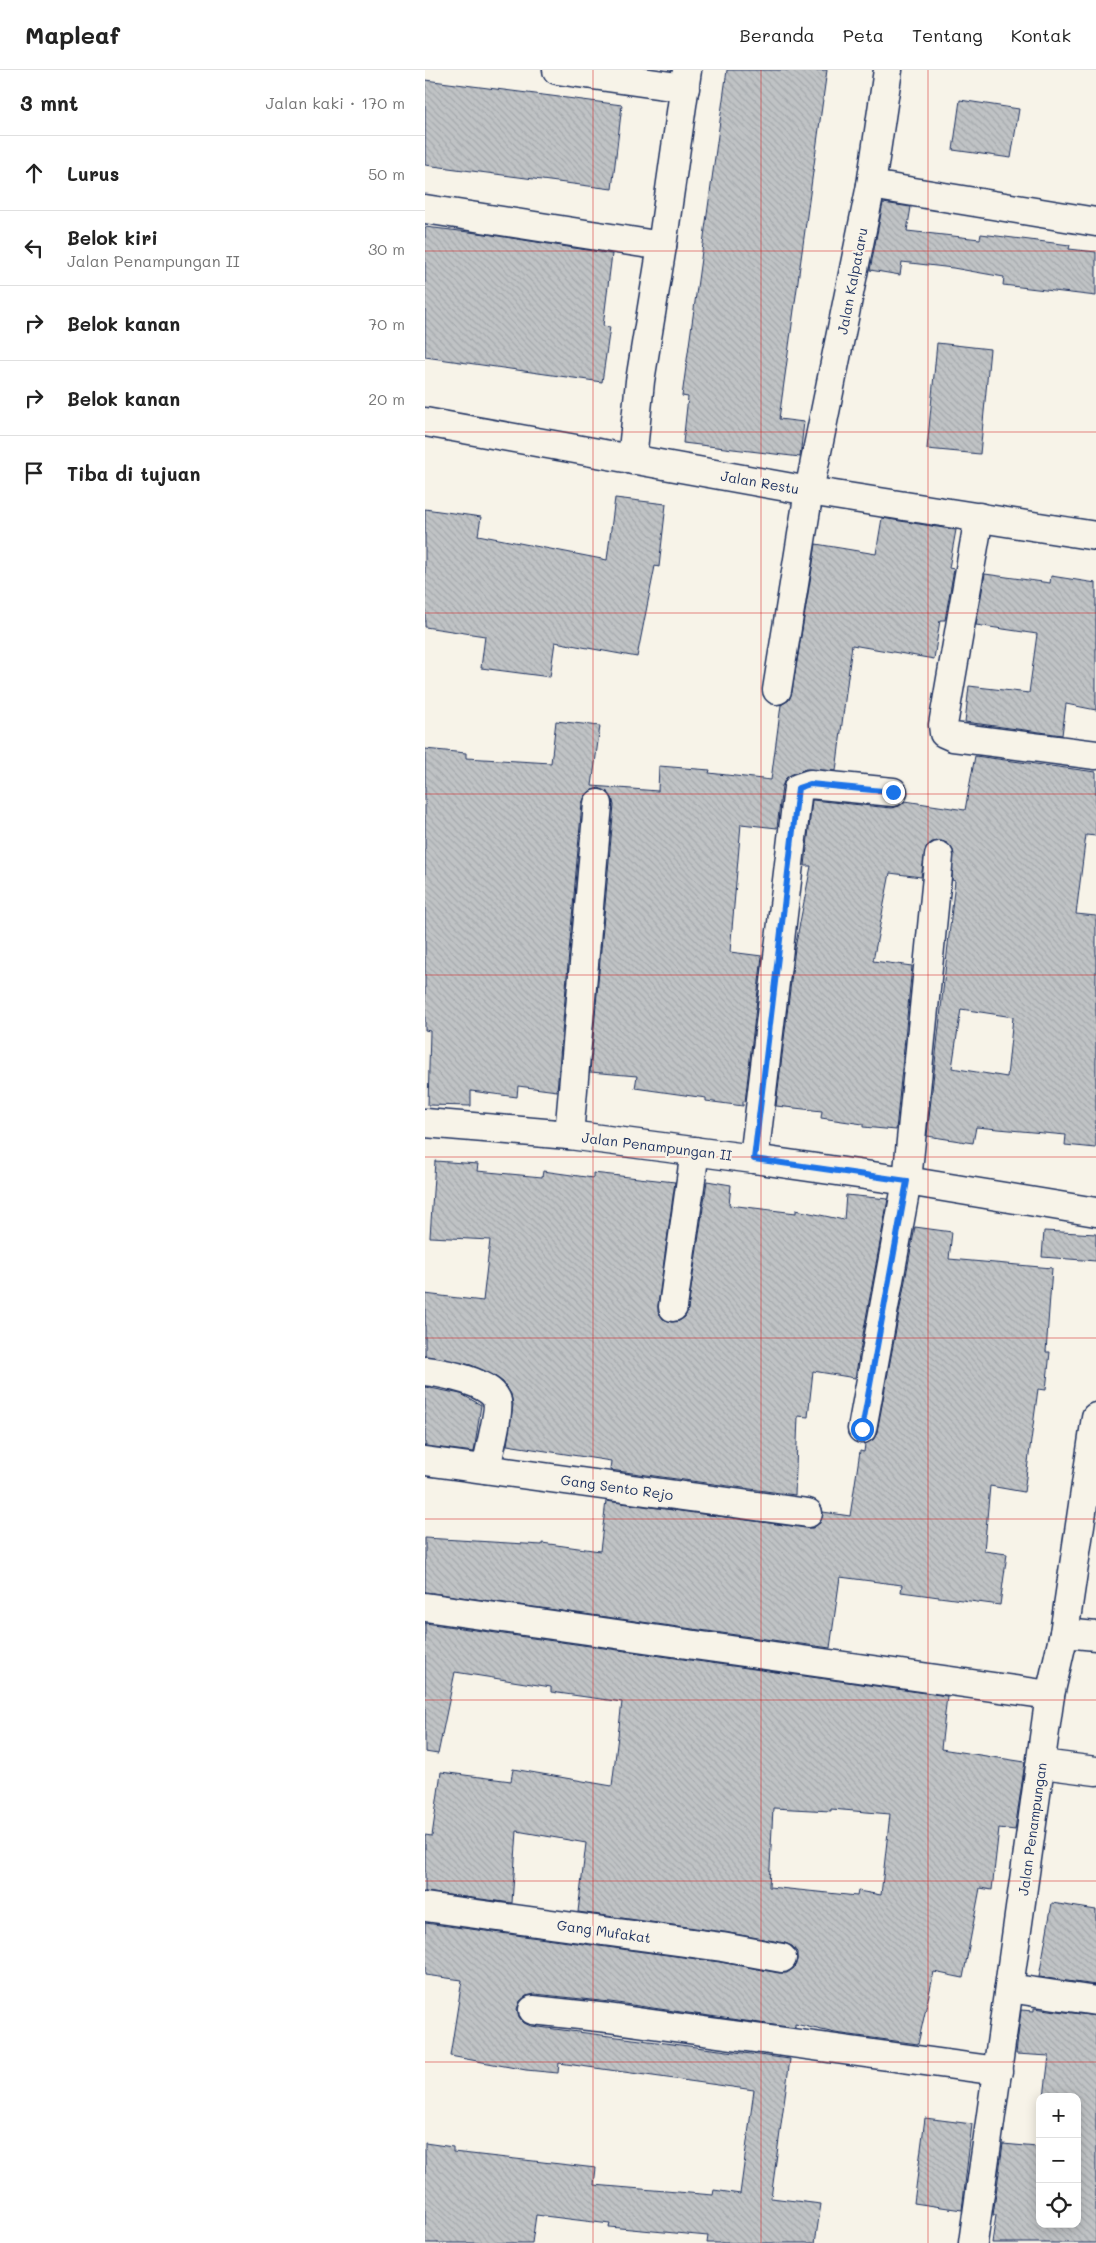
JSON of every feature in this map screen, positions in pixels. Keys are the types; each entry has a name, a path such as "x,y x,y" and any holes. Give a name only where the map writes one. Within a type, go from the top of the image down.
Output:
{"street":[{"path":"557,70 686,79 640,381 632,460"},
{"name":"Jalan Kalpataru","path":"777,690 809,490 871,185 888,70"},
{"path":"871,185 1096,222"},
{"path":"425,209 662,246"},
{"name":"Jalan Restu","path":"425,422 632,460 1096,536"},
{"path":"979,517 943,726 945,733 953,737 1096,755"},
{"path":"754,1159 798,788 810,784 893,792"},
{"path":"569,1135 598,804"},
{"path":"862,1429 907,1181 939,856"},
{"name":"Jalan Penampungan II","path":"425,1123 569,1135 695,1151 907,1181 1096,1212"},
{"path":"673,1307 695,1151"},
{"path":"425,1371 444,1374 492,1391 497,1402 486,1469"},
{"name":"Jalan Penampungan","path":"973,2243 1042,1764 1050,1695 1064,1633 1096,1417"},
{"name":"Gang Sento Rejo","path":"425,1461 808,1513"},
{"path":"425,1607 1050,1695"},
{"path":"1064,1633 1096,1636"},
{"path":"1042,1764 1096,1771"},
{"name":"Gang Mufakat","path":"425,1907 722,1947 782,1958"},
{"path":"1009,1988 1096,2001"},
{"path":"533,2010 617,2019 998,2071"}],"building":[{"path":"727,70 827,70 779,419 804,422 800,457 683,443 688,397 682,396"},
{"path":"425,80 622,105 612,189 425,165"},
{"path":"960,100 1019,109 1011,158 953,150"},
{"path":"883,203 911,207 907,231 980,239 981,234 1070,245 1069,249 1096,252 1096,296 1003,285 1004,277 902,262 900,275 870,270"},
{"path":"425,227 486,234 612,254 603,326 610,327 602,382 425,357"},
{"path":"937,343 990,349 980,454 927,449"},
{"path":"615,498 666,504 659,567 655,566 637,657 555,642 550,677 481,668 485,636 425,627 425,509 481,517 478,535 607,560"},
{"path":"882,518 956,530 949,568 954,569 945,620 940,620 934,659 852,645 836,771 805,769 786,778 782,786 777,828 741,824 730,952 762,956 743,1106 706,1101 706,1098 635,1088 637,1076 590,1072 614,805 612,798 607,792 599,788 592,790 586,795 582,803 557,1091 518,1086 517,1097 471,1091 471,1106 428,1105 430,1031 425,1030 425,749 466,753 466,758 551,763 556,721 600,726 592,786 658,791 659,766 710,770 709,773 771,780 781,705 789,700 792,692 816,544 876,554"},
{"path":"985,574 1050,583 1051,576 1096,583 1096,710 1066,704 1062,735 965,722 969,686 1029,693 1037,634 976,625"},
{"path":"975,756 1096,772 1096,836 1086,835 1076,914 1096,916 1096,1148 1065,1145 1066,1135 976,1127 973,1143 927,1136 955,881 952,880 953,850 948,844 941,841 932,842 926,847 921,877 890,873 873,961 912,966 896,1130 863,1127 863,1124 821,1118 822,1111 776,1106 795,948 811,866 805,866 812,800 891,808 899,806 905,801 965,810","holes":["961,1009 1013,1017 1007,1077 952,1068"]},
{"path":"435,1161 478,1164 477,1171 542,1177 543,1171 593,1178 593,1173 675,1182 658,1305 658,1312 663,1319 671,1322 679,1321 685,1317 688,1309 707,1181 731,1185 729,1205 796,1213 796,1210 844,1220 846,1195 888,1199 855,1378 813,1371 808,1417 798,1416 795,1495 610,1470 611,1461 507,1445 513,1405 511,1394 503,1382 471,1365 425,1356 425,1294 483,1301 490,1240 430,1237"},
{"path":"915,1227 952,1232 949,1259 1052,1268 1046,1352 1050,1352 1046,1390 1038,1389 1024,1492 990,1486 984,1551 1007,1554 1000,1605 901,1592 902,1585 840,1577 830,1648 425,1592 425,1538 542,1545 542,1543 600,1551 606,1501 806,1528 813,1528 820,1523 823,1512 850,1516 860,1451 864,1452 865,1444 874,1439 877,1432"},
{"path":"1044,1231 1096,1234 1096,1261 1042,1257"},
{"path":"425,1387 461,1394 481,1405 474,1452 425,1446"},
{"path":"425,1623 947,1696 941,1749 1025,1762 1015,1830 999,1828 992,1890 980,1888 963,1978 934,1972 918,2044 835,2033 795,2024 795,2028 610,2002 535,1994 526,1996 520,2001 517,2009 519,2017 524,2023 531,2026 790,2059 771,2198 821,2204 815,2243 707,2243 708,2236 609,2227 610,2224 536,2215 532,2243 425,2243 425,2143 453,2147 453,2152 596,2168 594,2185 713,2195 714,2190 740,2194 754,2090 559,2063 558,2073 526,2070 450,2056 462,1980 425,1975 425,1923 720,1962 779,1973 787,1973 794,1968 797,1952 792,1946 785,1943 724,1932 578,1912 586,1843 517,1831 512,1903 425,1892 425,1835 432,1836 441,1772 511,1781 513,1769 612,1786 622,1702 551,1692 551,1687 455,1672 438,1754 425,1752","holes":["773,1808 831,1811 831,1809 890,1814 881,1895 858,1891 857,1896 769,1887"]},
{"path":"1052,1903 1096,1910 1096,1985 1039,1977"},
{"path":"1034,2008 1096,2016 1096,2243 992,2243 996,2215 993,2215 1003,2144 1036,2147 1036,2228 1081,2228 1081,2093 1044,2093 1049,2056 1016,2054 1021,2010 1034,2011"},
{"path":"925,2118 972,2124 962,2210 914,2203"}],"route":[{"path":"862,1429 907,1181 754,1159 796,793 798,788 810,784 893,792"}]}
